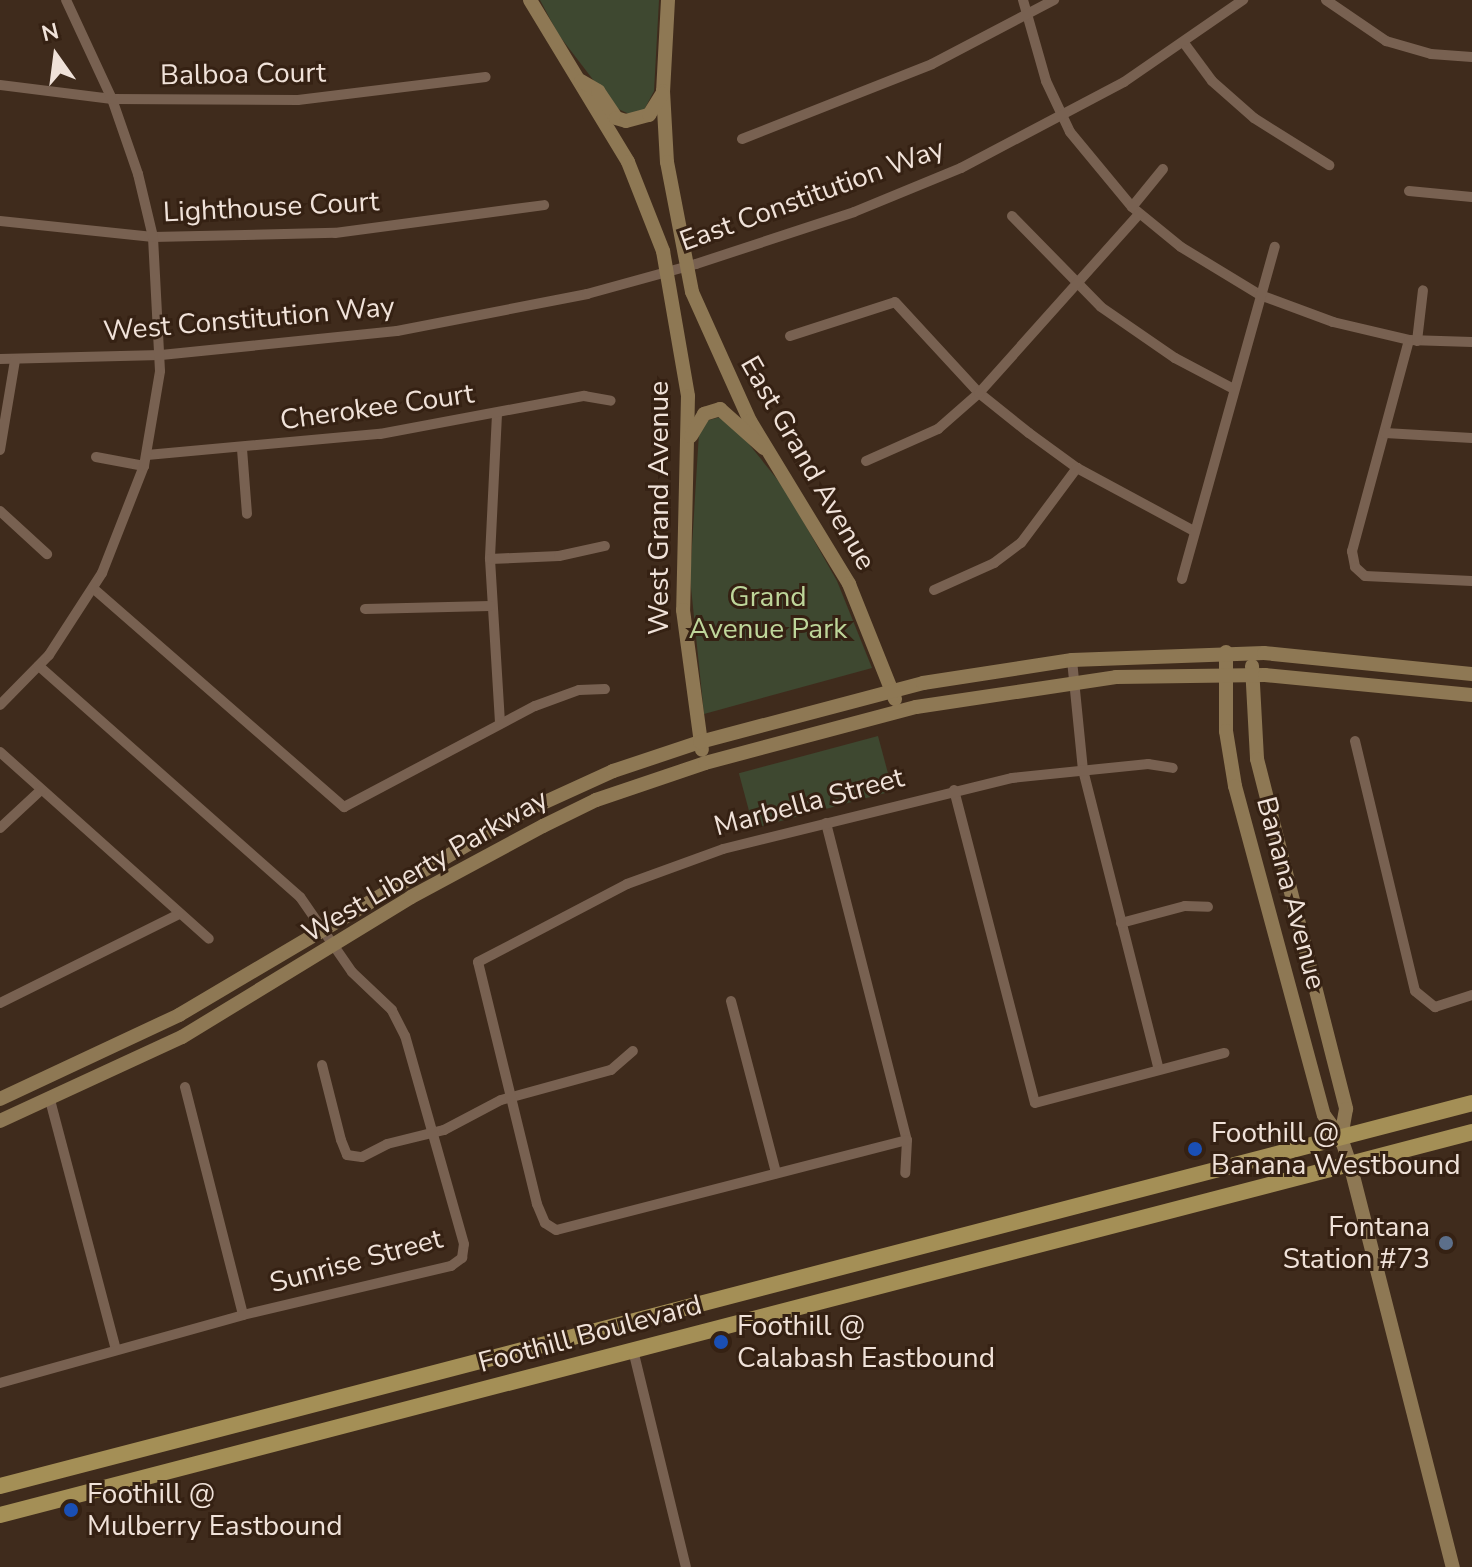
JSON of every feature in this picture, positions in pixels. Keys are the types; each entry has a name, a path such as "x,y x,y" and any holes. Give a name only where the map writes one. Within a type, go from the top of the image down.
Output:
{"main road":[{"name":"Foothill Boulevard","path":"0,1486 1472,1103"},
{"name":"Foothill Boulevard","path":"0,1515 1472,1132"}],"street":[{"path":"0,705 39,666 94,589 146,460 161,355 153,237 112,99 66,0"},
{"name":"West Grand Avenue","path":"530,0 638,182 667,272 684,354 689,440 683,610 705,763"},
{"name":"East Grand Avenue","path":"668,0 663,91 667,162 686,266 722,367 768,450 832,551 865,617 898,712"},
{"path":"1023,0 1062,116 1081,147 1136,211 1217,272 1260,295 1333,322 1413,340 1472,342"},
{"path":"742,139 932,64 1054,0"},
{"name":"East Constitution Way","path":"500,313 667,272 854,212 961,168 1062,116 1184,43 1243,0"},
{"path":"1326,0 1386,41 1431,54 1472,57"},
{"path":"1184,43 1212,81 1254,118 1329,165"},
{"name":"Balboa Court","path":"0,85 112,99 298,100 486,77"},
{"path":"578,79 598,91 616,118 626,121 649,115 663,91"},
{"path":"866,461 938,429 979,393 1075,287 1136,211 1163,169"},
{"path":"1409,191 1472,197"},
{"name":"Lighthouse Court","path":"0,221 153,237 335,233 544,205"},
{"path":"1012,216 1075,287 1175,358 1232,388"},
{"path":"1182,579 1232,388 1275,247"},
{"path":"1423,290 1413,340 1352,551 1355,567 1365,576 1472,581"},
{"path":"790,336 895,302 979,393 1077,468 1194,531"},
{"name":"West Constitution Way","path":"0,359 161,355 307,343 500,313"},
{"path":"0,450 15,360"},
{"name":"Cherokee Court","path":"96,457 146,460 497,414 584,396 611,401"},
{"path":"689,440 704,414 720,409 730,413 752,443 768,450"},
{"path":"497,414 490,606 500,723"},
{"path":"1385,433 1472,438"},
{"path":"242,449 247,514"},
{"path":"934,590 994,563 1021,543 1077,468"},
{"path":"0,511 47,554"},
{"path":"490,559 559,556 605,546"},
{"path":"94,589 344,807 500,723 579,690 605,689"},
{"path":"365,609 490,606"},
{"name":"West Liberty Parkway","path":"0,1099 179,1015 323,927 521,813 624,767 700,742 892,691 1072,660 1226,652 1472,674"},
{"name":"Banana Avenue","path":"1226,652 1226,731 1235,786 1324,1115 1341,1138 1350,1164 1453,1567"},
{"name":"Banana Avenue","path":"1253,653 1257,759 1346,1109 1341,1138"},
{"path":"1072,660 1083,770 1159,1070"},
{"name":"Sunrise Street","path":"0,1383 243,1315 451,1266 462,1258 464,1244 430,1133 405,1036 392,1010 352,972 300,897 39,666"},
{"name":"West Liberty Parkway","path":"0,1121 182,1037 446,877 569,813 705,763 898,712 1074,681 1225,674 1472,695"},
{"path":"1355,741 1415,991 1423,1001 1435,1007 1472,995"},
{"path":"0,752 209,939"},
{"name":"Marbella Street","path":"512,1097 478,962 639,879 723,849 954,790 1083,770 1148,764 1173,768"},
{"path":"0,828 41,790"},
{"path":"954,790 1035,1103 1224,1053"},
{"path":"826,823 907,1140 905,1173"},
{"path":"1121,923 1185,906 1208,907"},
{"path":"0,1003 179,914"},
{"path":"731,1001 776,1173"},
{"path":"322,1065 347,1155 362,1157 387,1144 430,1133 512,1097 611,1070 633,1051"},
{"path":"185,1087 243,1315"},
{"path":"512,1097 537,1204 545,1223 556,1230 907,1140"},
{"path":"50,1100 116,1349"},
{"path":"633,1350 686,1567"}],"green space":[{"path":"540,0 659,0 654,91 644,110 629,114 614,107 558,34"},
{"name":"Grand Avenue Park","path":"720,417 740,433 785,489 837,581 872,668 704,714 690,578 699,433 706,421"},
{"path":"878,736 893,791 754,828 739,773"}],"place":[{"name":"Foothill @ Banana Westbound","path":"1195,1149"},
{"name":"Fontana Station #73","path":"1446,1243"},
{"name":"Foothill @ Calabash Eastbound","path":"721,1342"},
{"name":"Foothill @ Mulberry Eastbound","path":"71,1510"}]}
